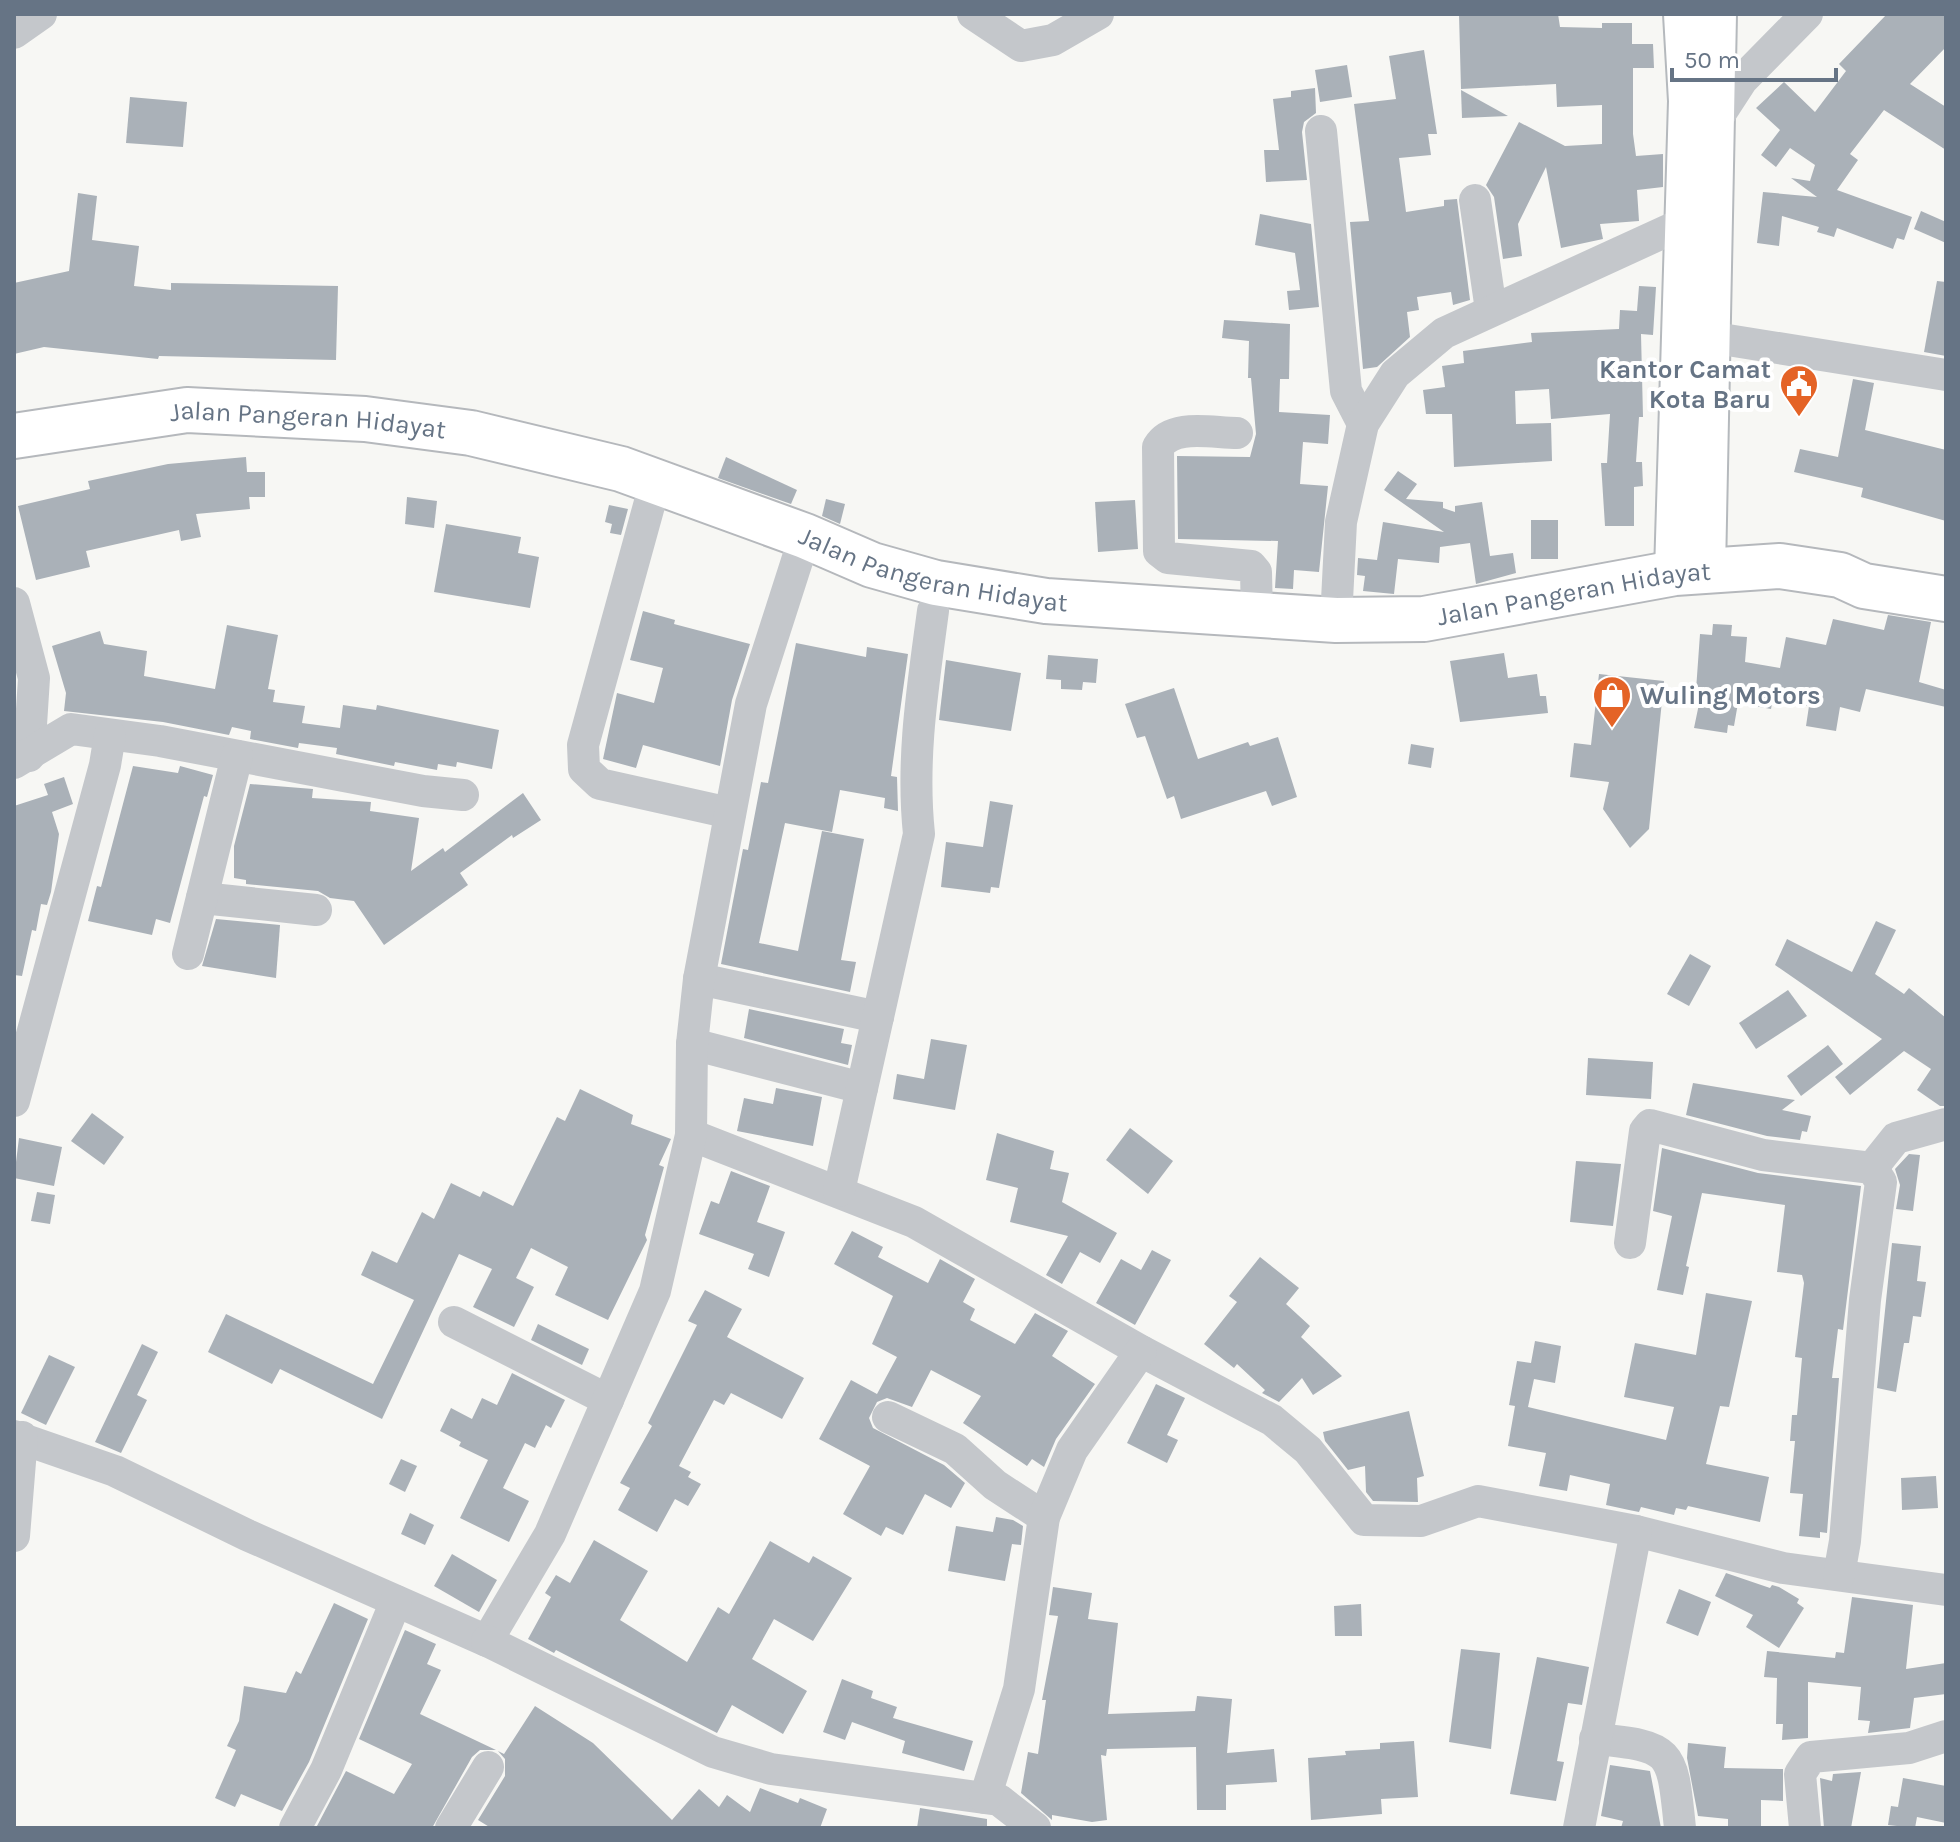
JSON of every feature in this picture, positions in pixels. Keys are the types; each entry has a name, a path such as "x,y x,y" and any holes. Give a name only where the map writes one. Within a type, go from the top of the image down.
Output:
{"highway":[{"name":"Jalan Pangeran Hidayat","path":"14,436 187,410 365,419 471,433 799,549 936,583 1046,601 1336,620 1424,619 1692,583 1838,591 1864,586 1946,599"},
{"name":"Jalan Pangeran Hidayat","path":"14,460 145,438 225,436 363,443 560,465"},
{"name":"Jalan Pangeran Hidayat","path":"799,549 860,589 933,611 1040,625 1338,643 1423,643 1692,583"}],"main road":[{"path":"1684,14 1689,101 1684,223 1692,583"},
{"path":"1692,583 1709,337 1716,14"}],"street":[{"path":"14,33 41,14"},
{"path":"973,14 1021,46 1053,40 1098,14"},
{"path":"1716,120 1742,80 1807,14"},
{"path":"1321,131 1346,391 1363,424"},
{"path":"1475,200 1491,310"},
{"path":"1336,620 1341,522 1363,424 1395,374 1444,333 1684,223"},
{"path":"1709,337 1946,375"},
{"path":"1237,433 1172,432 1163,439 1158,447 1159,551 1168,558 1251,566 1256,572 1257,616"},
{"path":"630,488 583,745 584,769 600,784 730,813"},
{"path":"487,1641 550,1534 655,1291 691,1135 692,1044 699,979 751,704 799,549"},
{"path":"14,603 34,678 71,729"},
{"path":"839,1191 919,834 914,787 917,735 933,611"},
{"path":"22,759 34,678"},
{"path":"22,759 71,729 423,791 463,795"},
{"path":"14,1101 105,765 110,735"},
{"path":"188,954 237,756"},
{"path":"202,898 316,910"},
{"path":"699,979 878,1017"},
{"path":"692,1044 862,1088"},
{"path":"1872,1168 1896,1138 1946,1124"},
{"path":"1630,1243 1645,1131 1650,1125 1763,1155 1872,1168"},
{"path":"691,1135 914,1222 1141,1351 1272,1420 1308,1450 1364,1520 1421,1521 1478,1501 1636,1531 1783,1568 1946,1590"},
{"path":"1839,1575 1845,1541 1865,1300 1881,1182 1872,1168"},
{"path":"454,1322 608,1400"},
{"path":"985,1798 1019,1689 1044,1517 1072,1450 1141,1351"},
{"path":"888,1417 955,1449 995,1485 1044,1517"},
{"path":"14,1536 18,1437 115,1471 247,1535 487,1641 713,1752 771,1769 999,1800 1035,1828"},
{"path":"1579,1828 1636,1531"},
{"path":"295,1828 326,1770 396,1601"},
{"path":"1805,1828 1800,1774 1811,1757 1909,1748 1946,1736"},
{"path":"1595,1739 1645,1744 1666,1757 1675,1781 1680,1828"},
{"path":"451,1828 488,1767"}],"building":[{"path":"1459,14 1558,14 1560,27 1602,28 1602,23 1632,23 1632,44 1653,44 1654,68 1633,68 1633,134 1636,156 1663,154 1663,187 1637,190 1639,221 1600,224 1603,239 1561,248 1546,167 1518,224 1522,256 1503,259 1494,197 1486,185 1519,122 1565,146 1602,144 1602,105 1557,107 1556,84 1461,89"},
{"path":"1887,14 1946,14 1946,47 1910,84 1946,107 1946,150 1884,110 1850,154 1858,160 1837,190 1912,217 1904,240 1897,238 1893,249 1837,228 1834,237 1817,232 1819,227 1782,216 1779,246 1757,243 1763,192 1817,197 1791,178 1810,181 1815,165 1790,148 1776,167 1761,155 1780,130 1756,108 1784,82 1815,112 1846,71 1839,64"},
{"path":"1424,50 1437,134 1428,134 1431,155 1399,158 1406,212 1444,206 1444,200 1457,199 1470,300 1453,305 1451,292 1417,297 1419,310 1407,312 1410,337 1377,367 1363,369 1350,222 1369,221 1354,104 1396,99 1389,56"},
{"path":"1347,65 1352,97 1320,102 1315,70"},
{"path":"1315,88 1316,113 1304,122 1302,132 1307,180 1266,182 1264,150 1279,150 1273,99 1291,97 1291,91"},
{"path":"1461,90 1508,116 1462,118"},
{"path":"130,97 187,102 183,147 126,143"},
{"path":"78,193 97,196 92,240 139,246 134,286 171,290 171,283 338,286 336,360 159,356 158,359 44,347 14,354 14,283 69,271"},
{"path":"1921,211 1946,222 1946,243 1914,229"},
{"path":"1260,214 1311,224 1319,307 1289,310 1287,291 1300,290 1295,253 1255,245"},
{"path":"1937,281 1946,282 1946,356 1924,352"},
{"path":"1639,286 1656,287 1653,335 1641,334 1643,417 1639,417 1636,462 1642,462 1643,486 1634,487 1634,526 1605,526 1601,463 1607,463 1610,414 1551,419 1549,389 1515,391 1516,424 1551,423 1552,461 1454,467 1452,414 1426,414 1423,390 1445,387 1442,366 1464,363 1463,351 1532,342 1531,333 1619,329 1620,310 1637,311"},
{"path":"1224,320 1290,324 1289,379 1280,379 1279,412 1330,415 1328,444 1303,442 1300,484 1328,486 1319,572 1294,570 1293,589 1275,588 1278,541 1178,539 1177,456 1250,457 1256,434 1251,378 1248,378 1249,341 1222,338"},
{"path":"1853,379 1874,383 1865,430 1946,450 1946,521 1861,497 1863,488 1794,472 1800,449 1838,457"},
{"path":"246,457 247,472 265,472 265,497 249,497 250,509 196,514 201,537 181,541 179,530 86,551 90,567 36,580 18,506 90,489 88,481 168,464"},
{"path":"726,457 797,490 791,504 718,478"},
{"path":"1398,471 1417,484 1406,499 1443,502 1443,508 1455,512 1455,506 1482,502 1490,556 1513,553 1516,573 1476,584 1470,543 1440,547 1439,563 1398,559 1394,594 1363,591 1365,576 1357,575 1358,558 1377,560 1383,522 1444,532 1384,490"},
{"path":"407,497 437,501 434,528 405,524"},
{"path":"826,499 845,504 840,524 822,516"},
{"path":"1135,500 1138,549 1098,552 1095,502"},
{"path":"609,505 628,509 621,535 610,533 612,524 605,522"},
{"path":"1531,520 1558,520 1558,559 1531,559"},
{"path":"446,524 521,537 518,553 539,557 530,608 434,592"},
{"path":"643,611 675,620 674,624 750,644 732,700 720,766 643,745 636,768 603,759 617,693 654,703 663,668 630,660"},
{"path":"1888,615 1931,622 1919,682 1946,690 1946,707 1866,689 1860,712 1840,707 1836,731 1806,726 1809,706 1773,698 1771,709 1738,703 1734,726 1728,725 1727,733 1694,728 1699,704 1695,704 1700,634 1712,635 1713,624 1732,625 1731,636 1747,637 1745,662 1780,668 1786,637 1826,645 1833,619 1884,630"},
{"path":"227,625 278,635 268,689 275,690 273,702 305,706 302,723 340,728 343,705 376,710 377,705 499,730 492,769 457,762 456,767 438,764 437,770 395,762 394,766 336,754 337,748 299,743 298,748 250,739 251,731 232,727 229,735 163,722 64,711 66,693 52,646 100,631 104,644 147,651 144,676 215,689"},
{"path":"796,643 866,657 867,647 908,654 891,776 897,777 898,811 884,808 885,798 840,790 832,832 785,823 759,943 798,951 822,831 864,839 841,960 856,962 850,992 721,964 743,849 748,850 761,782 768,783"},
{"path":"1504,653 1508,678 1537,674 1540,696 1546,696 1548,713 1460,722 1450,661"},
{"path":"1048,655 1098,659 1096,683 1083,682 1082,690 1061,689 1061,680 1046,679"},
{"path":"946,660 1021,673 1011,731 939,720"},
{"path":"1599,674 1664,681 1649,829 1630,848 1603,809 1609,782 1570,777 1574,743 1591,745"},
{"path":"1174,688 1198,759 1248,742 1250,746 1278,737 1297,797 1272,806 1266,791 1181,819 1174,796 1167,799 1145,736 1137,738 1125,704"},
{"path":"1411,744 1434,748 1431,768 1408,764"},
{"path":"133,766 178,773 180,766 213,775 207,797 204,796 170,923 156,919 152,935 88,921 97,886 101,887"},
{"path":"64,777 73,804 52,812 59,834 51,892 47,905 41,904 36,931 32,930 22,976 14,975 14,806 48,795 44,784"},
{"path":"250,784 313,789 312,798 371,802 370,811 419,818 411,871 443,848 445,852 523,793 541,820 513,838 512,835 460,873 468,885 384,945 354,901 330,898 318,891 246,884 246,880 234,878 234,846"},
{"path":"990,801 1013,805 999,888 991,887 990,893 941,887 946,842 983,847"},
{"path":"216,919 280,925 276,978 202,966"},
{"path":"1876,921 1896,930 1875,974 1904,994 1909,988 1946,1018 1946,1106 1940,1106 1917,1090 1931,1069 1904,1051 1850,1095 1835,1077 1882,1039 1775,965 1787,939 1852,972"},
{"path":"1690,954 1711,966 1689,1006 1667,994"},
{"path":"1788,990 1807,1016 1756,1049 1739,1023"},
{"path":"749,1009 844,1029 841,1043 852,1045 848,1065 744,1038"},
{"path":"931,1039 967,1045 955,1110 893,1099 897,1074 924,1079"},
{"path":"1828,1045 1843,1064 1801,1096 1787,1076"},
{"path":"1588,1058 1653,1062 1651,1099 1586,1095"},
{"path":"1693,1083 1795,1100 1782,1110 1811,1116 1807,1132 1802,1131 1800,1140 1767,1136 1686,1115"},
{"path":"776,1088 822,1097 813,1146 737,1131 744,1098 773,1104"},
{"path":"580,1089 633,1115 631,1124 671,1139 659,1165 664,1167 645,1235 647,1240 608,1320 555,1295 568,1267 531,1248 516,1278 534,1287 514,1327 473,1307 492,1269 459,1254 382,1419 280,1369 272,1384 208,1352 226,1314 373,1384 414,1300 361,1275 372,1251 397,1263 422,1212 434,1219 451,1183 480,1197 483,1191 513,1206 557,1117 565,1121"},
{"path":"92,1113 124,1137 104,1165 71,1141"},
{"path":"1130,1128 1173,1161 1148,1194 1106,1160"},
{"path":"997,1133 1054,1151 1050,1169 1069,1173 1062,1202 1117,1233 1100,1263 1080,1252 1062,1284 1046,1275 1068,1236 1010,1222 1018,1188 986,1180"},
{"path":"19,1138 62,1147 54,1186 14,1178"},
{"path":"1662,1148 1758,1173 1861,1186 1843,1330 1838,1329 1832,1378 1839,1378 1827,1533 1820,1532 1820,1538 1799,1536 1803,1494 1790,1493 1795,1441 1790,1441 1792,1415 1797,1415 1802,1358 1795,1357 1804,1283 1802,1275 1777,1272 1785,1205 1702,1193 1683,1295 1657,1290 1672,1216 1653,1211"},
{"path":"1909,1154 1920,1155 1913,1211 1896,1209 1900,1185 1895,1169"},
{"path":"1576,1161 1621,1164 1613,1226 1570,1222"},
{"path":"731,1171 770,1186 757,1222 785,1232 769,1277 748,1269 754,1254 699,1234 711,1201 719,1204"},
{"path":"37,1192 55,1195 50,1224 31,1221"},
{"path":"852,1231 883,1247 878,1257 928,1283 940,1259 975,1279 963,1302 975,1309 970,1320 1015,1344 1035,1313 1068,1331 1052,1356 1095,1384 1056,1439 1044,1467 1032,1459 1027,1466 963,1423 981,1396 931,1370 912,1407 887,1398 877,1402 869,1418 873,1428 944,1465 965,1483 951,1508 925,1494 903,1535 886,1527 881,1536 843,1514 870,1466 819,1439 851,1380 877,1394 897,1357 872,1344 893,1296 834,1264"},
{"path":"1892,1243 1921,1246 1917,1281 1926,1282 1921,1317 1913,1316 1909,1343 1904,1343 1896,1392 1877,1388"},
{"path":"1152,1250 1171,1260 1135,1325 1096,1303 1121,1259 1141,1270"},
{"path":"1260,1257 1299,1288 1286,1304 1310,1326 1301,1337 1342,1376 1313,1395 1302,1378 1279,1402 1262,1393 1265,1390 1237,1364 1234,1368 1204,1344 1237,1302 1229,1296"},
{"path":"705,1290 742,1309 727,1337 804,1378 782,1419 731,1393 724,1405 714,1400 679,1466 691,1472 688,1477 701,1484 688,1506 675,1499 657,1532 618,1510 630,1488 620,1483 652,1426 648,1423 697,1325 688,1321"},
{"path":"1706,1293 1752,1301 1729,1407 1720,1406 1706,1464 1769,1477 1760,1522 1688,1506 1686,1510 1676,1508 1674,1515 1641,1507 1639,1512 1606,1505 1610,1484 1570,1475 1567,1491 1539,1486 1546,1453 1508,1446 1515,1406 1509,1405 1517,1361 1531,1363 1535,1341 1561,1346 1555,1383 1534,1379 1528,1407 1666,1440 1674,1407 1624,1397 1635,1343 1696,1355"},
{"path":"538,1324 589,1349 582,1365 531,1340"},
{"path":"142,1344 158,1352 137,1395 147,1400 121,1453 95,1442"},
{"path":"49,1355 75,1367 46,1425 21,1413"},
{"path":"512,1373 565,1400 551,1428 546,1425 535,1448 525,1443 503,1488 529,1501 509,1542 460,1518 488,1460 459,1446 461,1442 440,1431 451,1408 472,1419 482,1398 497,1405"},
{"path":"1156,1384 1185,1398 1167,1435 1178,1440 1167,1463 1127,1443"},
{"path":"1409,1411 1424,1476 1417,1478 1418,1502 1373,1501 1366,1492 1365,1466 1348,1470 1325,1441 1323,1432"},
{"path":"401,1459 417,1466 405,1492 389,1484"},
{"path":"1936,1476 1938,1508 1902,1510 1901,1478"},
{"path":"410,1513 434,1525 425,1545 401,1534"},
{"path":"996,1517 1013,1520 1023,1526 1021,1545 1012,1544 1005,1581 948,1571 956,1526 993,1532"},
{"path":"594,1540 648,1571 620,1620 687,1662 718,1607 729,1614 770,1541 809,1563 813,1556 852,1578 813,1641 774,1619 752,1659 807,1691 783,1734 732,1705 717,1733 556,1650 554,1653 528,1639 551,1597 545,1593 556,1575 570,1583"},
{"path":"452,1554 497,1580 479,1612 434,1586"},
{"path":"1726,1573 1770,1588 1772,1585 1779,1587 1799,1599 1797,1603 1804,1608 1779,1648 1746,1627 1753,1615 1715,1596"},
{"path":"1053,1587 1092,1593 1088,1619 1118,1623 1108,1714 1195,1711 1197,1696 1232,1699 1227,1753 1274,1749 1277,1782 1226,1785 1226,1810 1197,1810 1196,1747 1107,1749 1106,1756 1101,1755 1107,1820 1092,1822 1052,1815 1052,1820 1021,1793 1028,1752 1038,1754 1046,1700 1042,1700 1058,1616 1049,1615"},
{"path":"1679,1589 1711,1602 1698,1636 1666,1623"},
{"path":"1852,1597 1913,1605 1906,1669 1946,1663 1946,1694 1914,1698 1910,1728 1868,1733 1870,1721 1858,1720 1861,1687 1808,1682 1808,1738 1782,1740 1783,1724 1776,1724 1777,1678 1764,1677 1767,1651 1835,1658 1836,1652 1844,1653"},
{"path":"334,1603 368,1619 309,1762 282,1811 241,1794 235,1807 215,1798 236,1750 227,1746 239,1721 244,1686 286,1693 296,1671 301,1674"},
{"path":"1361,1604 1362,1636 1335,1636 1334,1606"},
{"path":"405,1630 436,1644 427,1664 441,1670 420,1714 496,1750 480,1750 472,1757 432,1828 317,1826 346,1771 394,1794 412,1764 359,1739"},
{"path":"1461,1649 1500,1653 1491,1749 1449,1742"},
{"path":"1537,1657 1589,1667 1582,1705 1568,1703 1557,1761 1564,1762 1556,1801 1510,1794"},
{"path":"842,1679 873,1691 871,1698 897,1707 893,1718 973,1741 964,1771 902,1753 905,1741 852,1722 845,1740 823,1732"},
{"path":"535,1706 593,1743 672,1820 699,1789 719,1807 727,1795 750,1812 760,1788 798,1803 800,1798 827,1809 820,1828 491,1828 478,1820 505,1776 505,1759 498,1751 504,1754"},
{"path":"1414,1741 1418,1797 1381,1799 1382,1814 1311,1820 1308,1758 1380,1749 1380,1743"},
{"path":"1688,1743 1726,1747 1724,1768 1783,1769 1783,1801 1761,1800 1761,1828 1728,1828 1728,1819 1698,1816 1687,1758"},
{"path":"1610,1765 1650,1771 1661,1828 1621,1828 1623,1821 1601,1816"},
{"path":"1861,1772 1851,1828 1824,1828 1820,1778 1832,1781 1833,1774"},
{"path":"1903,1778 1946,1786 1946,1823 1917,1817 1915,1828 1888,1825 1891,1806 1898,1807"},
{"path":"920,1808 987,1819 987,1828 917,1828"}],"place":[{"name":"Kantor Camat Kota Baru","path":"1799,418"},
{"name":"Wuling Motors","path":"1612,729"}]}
